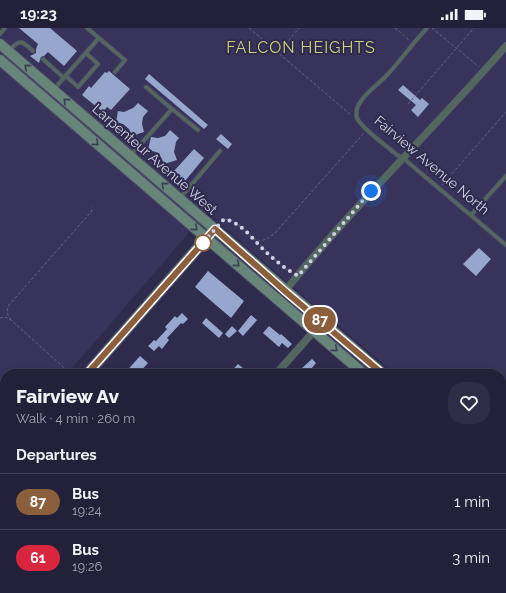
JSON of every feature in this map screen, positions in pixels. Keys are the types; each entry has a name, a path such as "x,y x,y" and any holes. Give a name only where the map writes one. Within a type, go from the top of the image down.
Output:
{"main road":[{"name":"Larpenteur Avenue West","path":"0,44 377,369"},
{"name":"Larpenteur Avenue West","path":"0,60 314,331 355,369"},
{"path":"46,100 54,90"},
{"path":"91,369 215,229"}],"street":[{"path":"286,292 371,191 484,72 506,46"},
{"path":"280,369 322,322"}],"lane":[{"path":"0,34 5,28"},
{"path":"87,28 125,60 115,72"},
{"name":"Fairview Avenue North","path":"427,28 388,74 364,97 358,105 356,110 359,122 506,245"},
{"path":"54,90 99,38"},
{"path":"9,52 16,43 20,42 24,43 33,51"},
{"path":"42,59 78,87 98,64 86,53"},
{"path":"146,87 198,130"},
{"path":"130,156 172,109"},
{"path":"180,198 220,151"},
{"path":"471,215 506,176"}],"path":[{"path":"250,28 359,122"},
{"path":"278,53 299,28"},
{"path":"395,28 408,39 411,47"},
{"path":"432,28 484,72"},
{"path":"408,104 474,28"},
{"path":"438,189 506,112"},
{"path":"253,238 260,242 275,233 367,129"},
{"path":"65,369 11,320 7,315 7,311 9,305 91,212 93,207"},
{"path":"215,229 224,219 232,220 283,267 298,276"},
{"path":"0,318 11,320"}],"shaded area":[{"path":"0,28 506,28 506,369 389,369 207,212 71,369 0,369"}],"building":[{"path":"19,28 50,28 77,51 64,66 48,52 41,57 39,63 30,56 36,53 38,44"},
{"path":"109,71 130,89 111,110 107,107 103,112 82,95 89,86 91,88 105,72 107,73"},
{"path":"149,74 208,125 204,129 145,79"},
{"path":"403,85 420,100 422,98 429,104 418,117 411,110 416,105 398,90"},
{"path":"138,103 148,111 143,117 142,124 144,132 132,136 129,129 123,124 116,122 118,111 124,112 133,108"},
{"path":"170,130 179,138 176,142 174,152 177,160 164,164 161,157 156,152 148,150 151,137 158,138 165,136"},
{"path":"221,134 232,144 228,149 216,139"},
{"path":"194,149 204,158 185,181 175,174 176,172 174,171"},
{"path":"479,248 491,259 476,276 463,264"},
{"path":"208,271 244,301 231,318 195,287"},
{"path":"182,313 188,319 183,324 181,323 167,338 169,340 162,349 159,346 154,351 148,346 154,340 156,341 167,329 165,327 175,316 177,318"},
{"path":"251,315 257,320 243,336 238,331"},
{"path":"206,318 223,333 219,338 202,323"},
{"path":"232,326 237,331 229,338 225,334"},
{"path":"269,326 292,344 288,348 282,343 279,347 263,333"},
{"path":"140,356 148,363 143,369 128,369"},
{"path":"312,359 316,363 311,369 302,368"},
{"path":"238,364 244,369 234,369"}],"bus line":[{"name":"87","path":"91,369 215,229 286,292 377,369"}],"district":[{"name":"FALCON HEIGHTS","path":"301,47"}],"route":[{"path":"203,243 201,245 224,219 232,220 246,231 283,267 298,276 371,191"}]}
